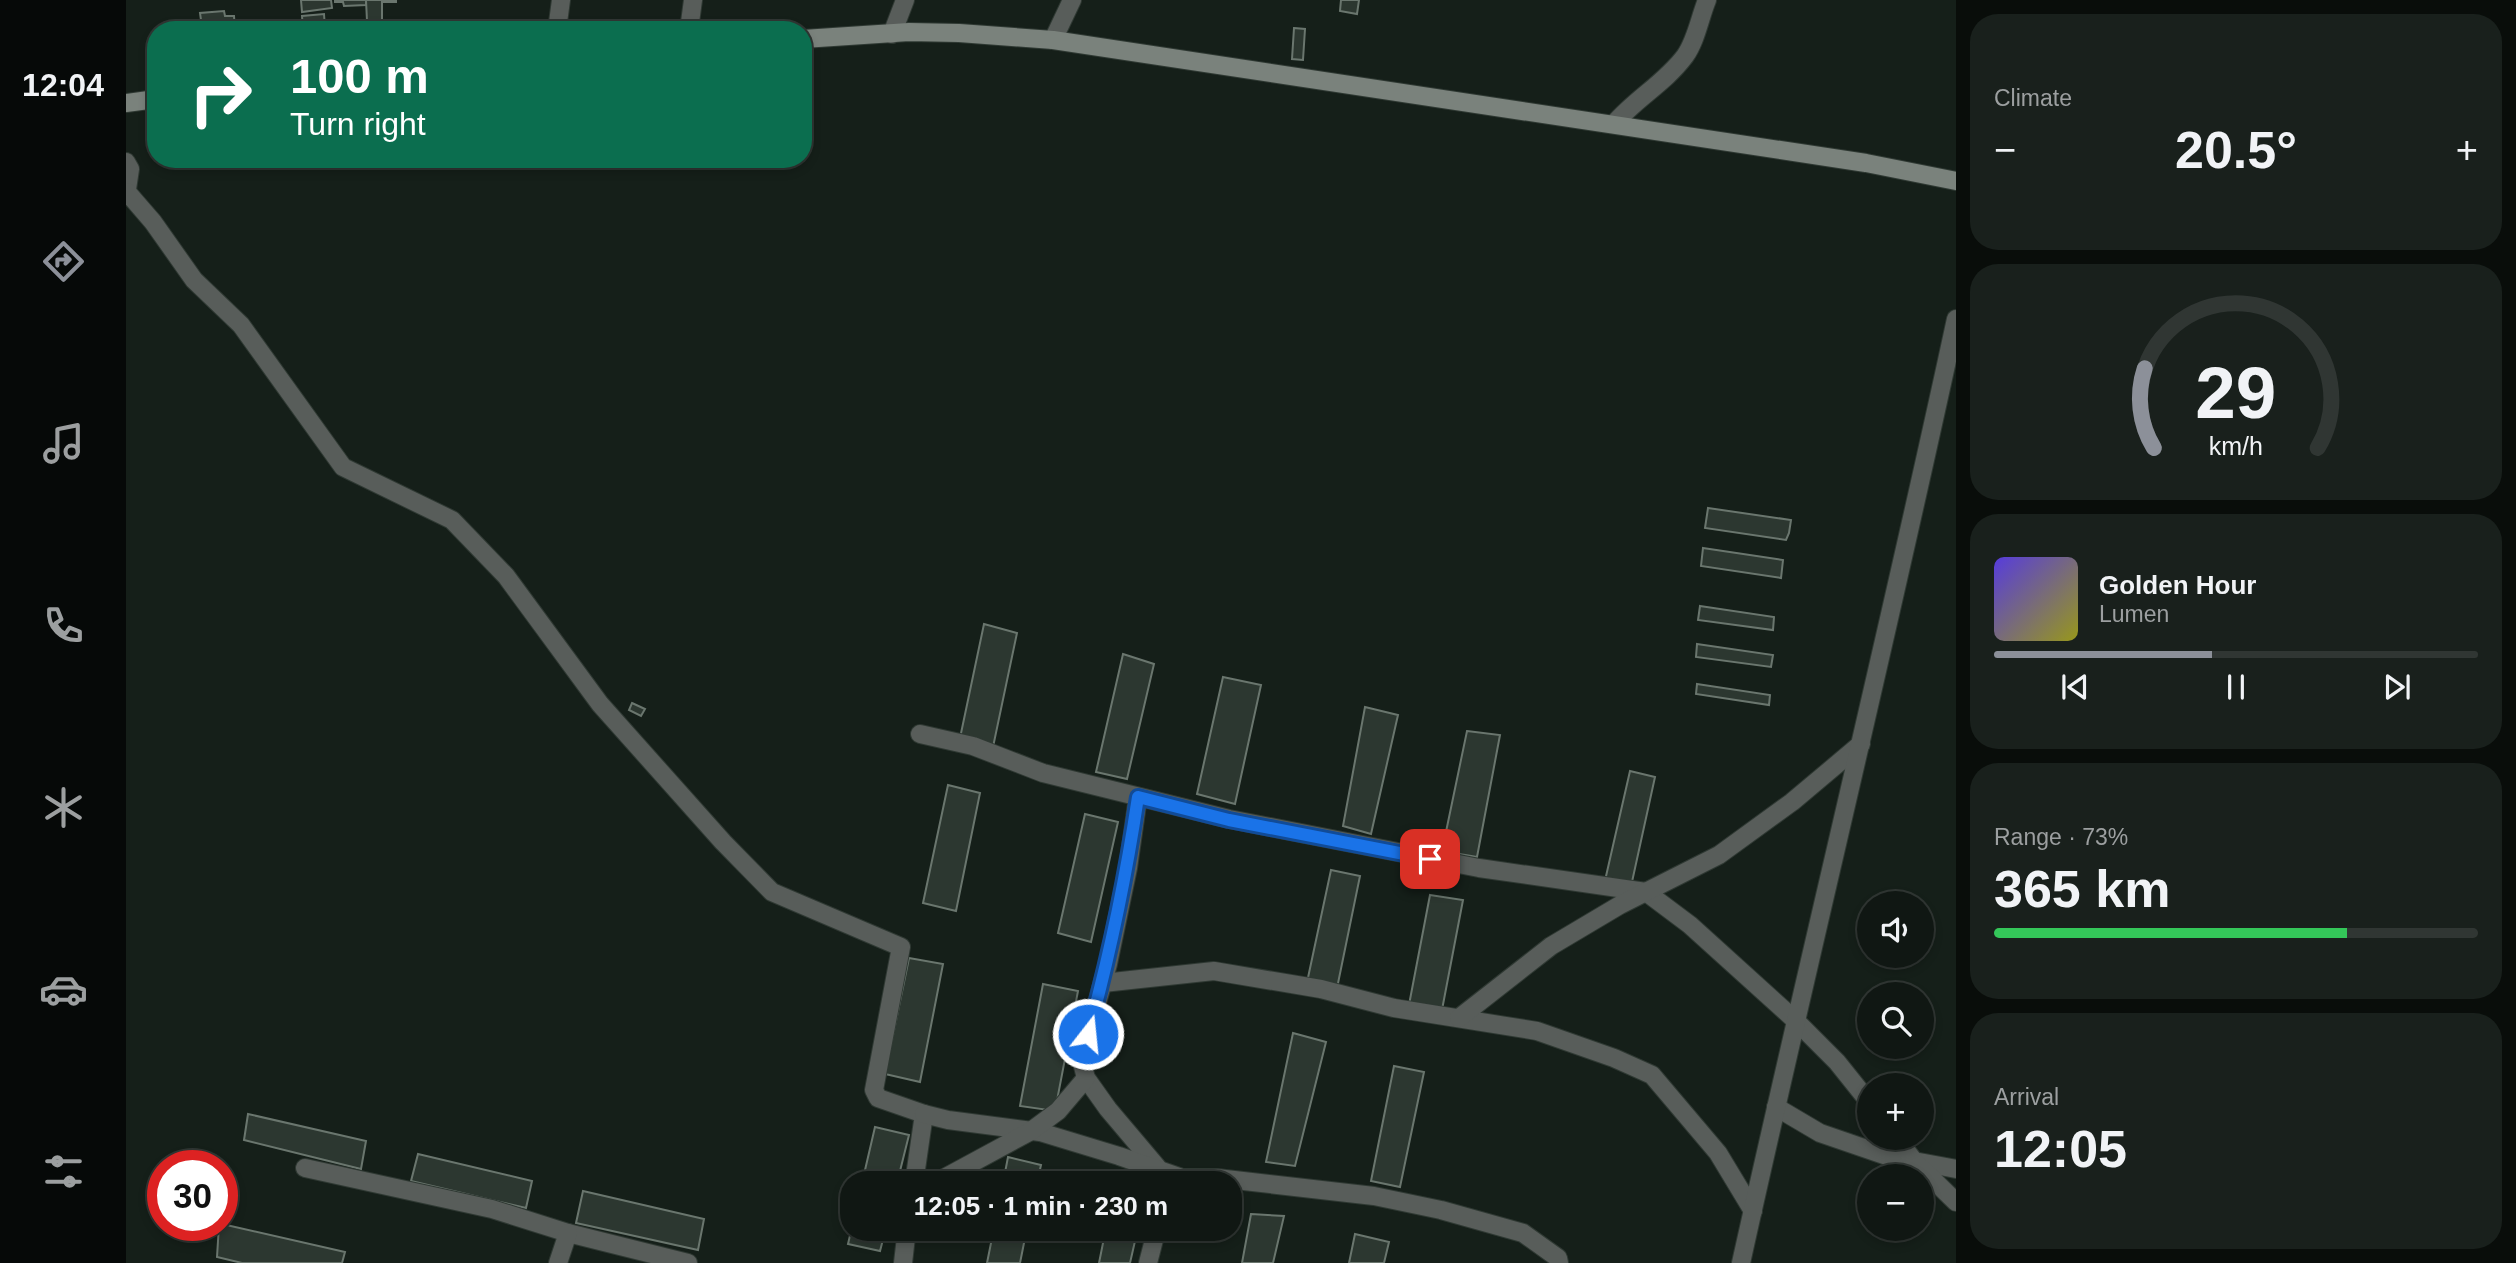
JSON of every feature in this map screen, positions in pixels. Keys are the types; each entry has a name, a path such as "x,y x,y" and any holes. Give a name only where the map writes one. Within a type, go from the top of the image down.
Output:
{"main road":[{"path":"812,38 959,33 1053,40 1866,163 1956,181"},
{"path":"126,103 147,100"}],"street":[{"path":"558,21 561,0"},
{"path":"690,21 693,0"},
{"path":"892,34 905,0"},
{"path":"1053,40 1072,0"},
{"path":"1614,124 1629,106 1663,80 1686,54 1707,0"},
{"path":"126,162 130,169 126,194 153,222 194,280 241,325 343,467 452,520 506,576 600,704 723,842 772,892 901,947 874,1090 878,1098 924,1114 1031,1131 1144,1171"},
{"path":"1741,1263 1956,319"},
{"path":"920,734 973,746 1043,773 1229,820 1479,868 1646,892 1690,925 1795,1020 1837,1062 1857,1087"},
{"path":"1459,1018 1551,946 1718,855 1792,802 1861,744"},
{"path":"1138,797 1128,868 1103,982 1081,1059 1086,1078 1156,1171"},
{"path":"1103,982 1214,971 1321,989 1394,1008 1537,1031 1614,1058 1652,1075 1718,1153 1753,1211"},
{"path":"957,1171 1031,1131 1058,1111 1086,1078"},
{"path":"1776,1107 1820,1133 1887,1156 1956,1169"},
{"path":"916,1171 924,1114"},
{"path":"1906,1150 1956,1202"},
{"path":"305,1168 492,1209 568,1233 688,1263"},
{"path":"1242,1181 1362,1195 1441,1210 1524,1233 1558,1258 1559,1263"},
{"path":"558,1263 568,1233"},
{"path":"903,1263 906,1241"},
{"path":"1148,1263 1154,1241"}],"building":[{"path":"301,0 331,0 332,8 302,12"},
{"path":"335,0 366,0 366,5 344,6 343,2"},
{"path":"366,0 396,2 382,2 382,21 367,21"},
{"path":"1341,0 1359,0 1357,14 1340,11"},
{"path":"224,11 225,16 234,16 234,21 198,21 201,20 200,13"},
{"path":"324,14 324,21 302,21 302,16"},
{"path":"1294,28 1305,29 1303,60 1292,59"},
{"path":"1708,508 1791,520 1789,533 1786,540 1705,528"},
{"path":"1703,548 1783,560 1781,578 1701,566"},
{"path":"1700,606 1774,617 1773,630 1698,620"},
{"path":"984,624 1017,633 993,747 960,738"},
{"path":"1697,644 1773,655 1771,667 1696,657"},
{"path":"1123,654 1154,664 1127,779 1096,772"},
{"path":"1223,677 1261,685 1235,804 1197,794"},
{"path":"1697,684 1770,695 1769,705 1696,694"},
{"path":"632,703 645,709 641,716 629,710"},
{"path":"1365,707 1398,715 1371,834 1343,826"},
{"path":"1467,731 1500,735 1477,857 1442,851"},
{"path":"1630,771 1655,777 1630,891 1604,885"},
{"path":"948,785 980,793 956,911 923,903"},
{"path":"1085,814 1118,822 1091,942 1058,933"},
{"path":"1331,870 1360,876 1336,993 1306,987"},
{"path":"1430,895 1463,900 1441,1015 1408,1010"},
{"path":"909,958 943,964 920,1082 885,1074"},
{"path":"1043,984 1078,991 1055,1111 1020,1106"},
{"path":"1293,1033 1326,1042 1295,1166 1266,1162"},
{"path":"1394,1066 1424,1072 1400,1187 1371,1181"},
{"path":"248,1114 366,1141 361,1169 244,1140"},
{"path":"875,1127 909,1135 900,1171 865,1171"},
{"path":"418,1154 532,1181 526,1208 411,1181"},
{"path":"1008,1157 1041,1165 1040,1171 1005,1171"},
{"path":"583,1191 704,1219 698,1250 576,1223"},
{"path":"1251,1214 1284,1216 1273,1263 1242,1263"},
{"path":"238,1228 345,1252 342,1263 242,1263 217,1257 218,1241 238,1241"},
{"path":"1355,1234 1389,1242 1384,1263 1349,1263"},
{"path":"849,1241 883,1241 880,1251 848,1244"},
{"path":"991,1241 1024,1241 1020,1263 987,1263"},
{"path":"1103,1241 1135,1241 1130,1263 1099,1263"}],"route":[{"path":"1088,1034 1108,964 1128,868 1138,797 1229,820 1430,859"}]}
